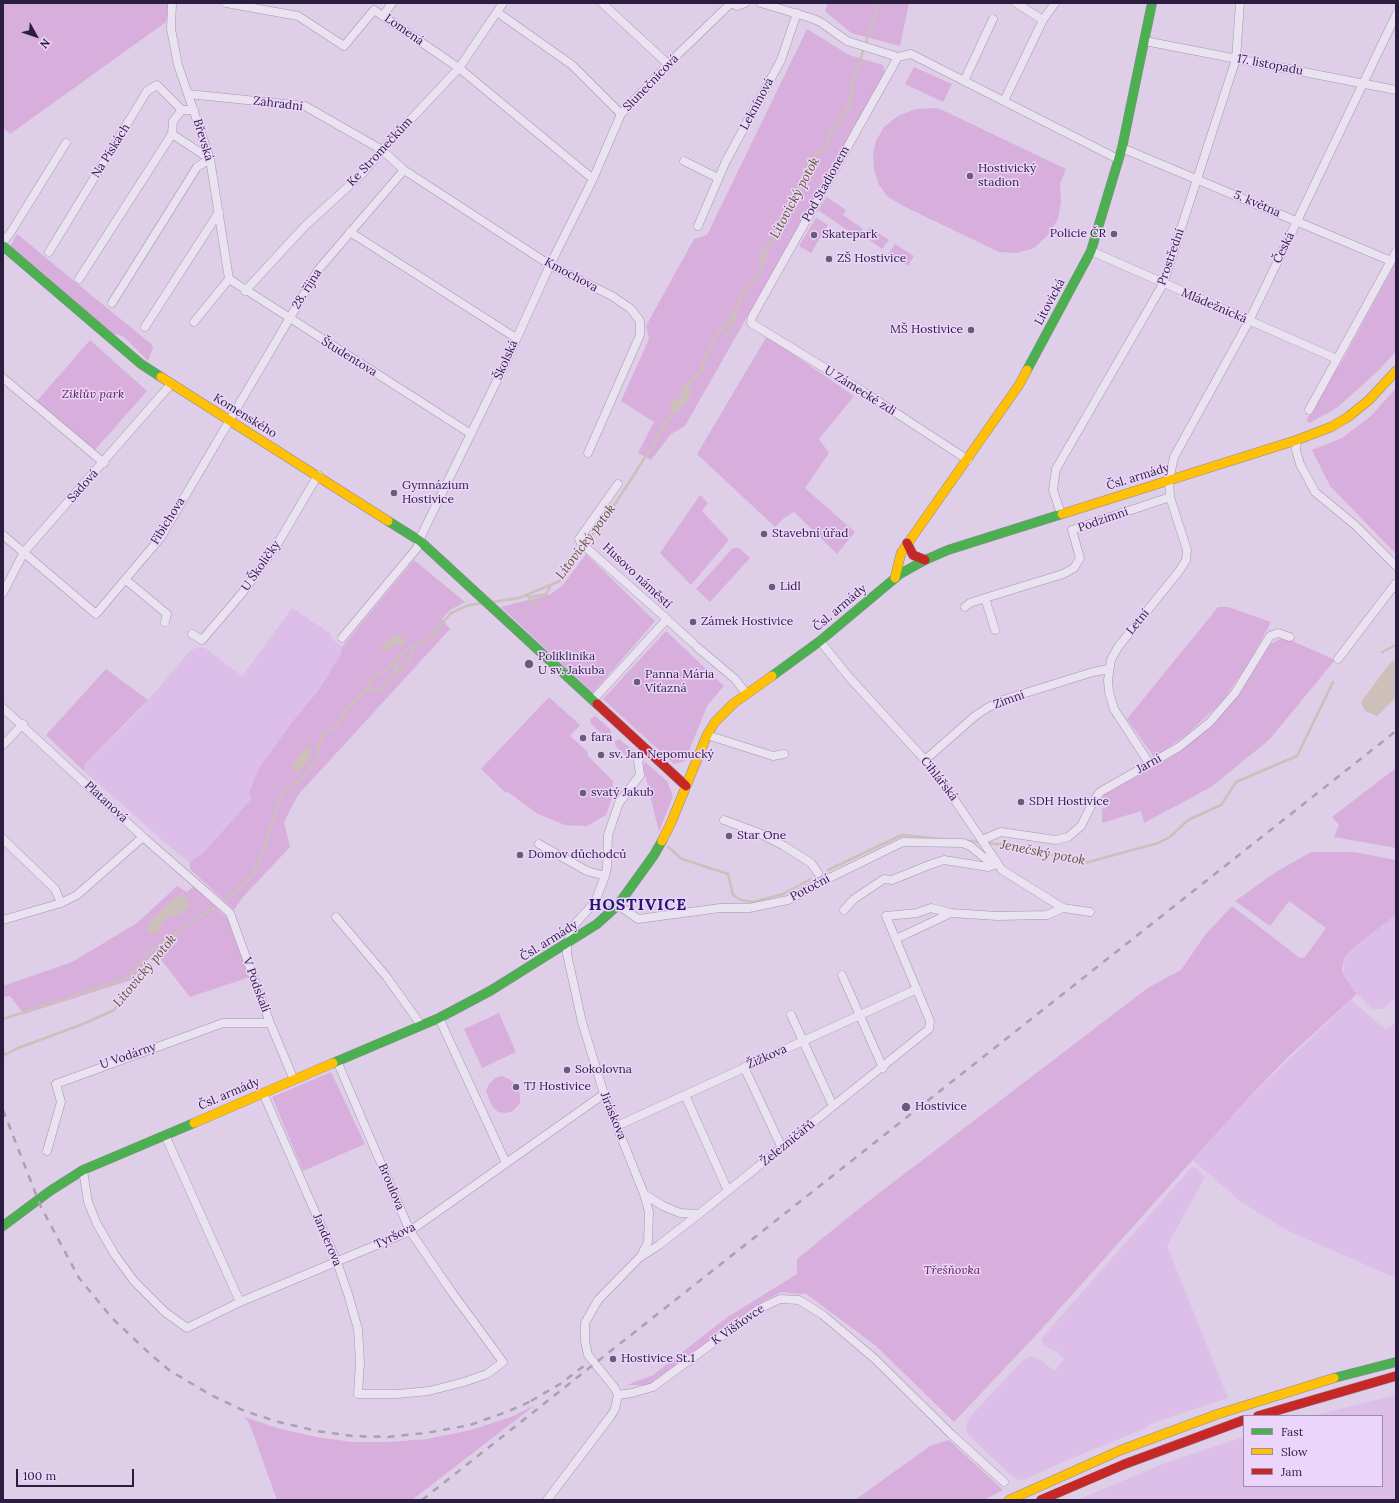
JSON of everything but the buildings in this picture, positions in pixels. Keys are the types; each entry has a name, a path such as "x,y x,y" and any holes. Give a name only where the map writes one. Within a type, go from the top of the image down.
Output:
{"main road":[{"name":"Litovická","path":"895,578 901,553 907,543 968,460 1019,385 1091,252 1122,148 1152,3"},
{"name":"Komenského","path":"3,246 123,350 171,384 318,475 420,541 593,700"},
{"name":"Čsl. armády","path":"3,1226 50,1191 83,1170 439,1018 490,991 597,924 618,905 654,855 671,823 707,735 725,711 746,693 820,641 895,578 925,560 948,550 1297,440 1331,427 1348,417 1369,400 1396,371"},
{"path":"907,543 913,555 925,560"},
{"path":"593,700 686,786"},
{"path":"1009,1500 1121,1450 1218,1414 1315,1383 1396,1362"},
{"path":"1261,1415 1322,1396 1396,1376"},
{"path":"1041,1500 1125,1464 1243,1420"}],"street":[{"name":"Břevská","path":"172,3 171,29 178,64 210,159 229,279"},
{"name":"Lomená","path":"226,3 298,16 344,46 374,10 459,68 593,179"},
{"path":"383,16 392,3"},
{"name":"Ke Stromečkům","path":"245,291 305,226 363,173 382,150 459,68 504,3"},
{"path":"602,3 668,64"},
{"name":"Slunečnicová","path":"593,179 621,114 668,64 731,3 737,6 745,3"},
{"path":"761,3 822,22 844,40 854,44 898,57 911,54 1118,159"},
{"path":"1016,3 1043,20"},
{"path":"1004,101 1043,20 1055,3"},
{"name":"Prostřední","path":"1061,514 1053,490 1056,469 1163,284 1196,178 1236,59 1240,3"},
{"path":"497,12 572,65 621,114"},
{"name":"Leknínová","path":"698,226 718,178 781,60 797,13"},
{"name":"Česká","path":"1169,480 1174,457 1249,321 1396,14"},
{"path":"964,81 993,19"},
{"name":"17. listopadu","path":"1145,41 1396,90"},
{"name":"Pod Stadionem","path":"751,323 752,317 898,57"},
{"name":"Na Pískách","path":"49,252 147,91 157,85 182,110"},
{"name":"Zahradní","path":"188,94 305,106 382,150"},
{"path":"79,279 172,134 173,121 182,110 194,110"},
{"path":"112,303 197,167 210,159 172,134"},
{"path":"3,242 11,232 66,143"},
{"name":"5. května","path":"1122,148 1391,261"},
{"name":"Kmochova","path":"382,150 404,170 550,265 612,296 631,309 641,324 638,343 588,453"},
{"path":"684,161 718,178"},
{"name":"28. října","path":"229,420 318,270 404,170"},
{"name":"Školská","path":"342,638 415,552 550,265 593,179"},
{"path":"145,327 219,212"},
{"path":"350,232 516,338"},
{"name":"Mládežnická","path":"1091,252 1337,359"},
{"path":"1309,410 1396,252"},
{"path":"194,322 229,279"},
{"name":"Študentova","path":"229,279 245,291 471,434"},
{"name":"U Zámecké zdi","path":"751,323 861,390 968,460"},
{"path":"3,378 104,462"},
{"name":"Sadová","path":"3,593 24,552 171,384"},
{"name":"Fibichova","path":"24,552 96,614 126,580 160,536 229,420"},
{"path":"1297,440 1296,450 1300,464 1315,492 1355,525 1396,566"},
{"name":"U Školičky","path":"192,634 202,640 243,592 278,543 318,475"},
{"name":"Letní","path":"1149,763 1114,709 1109,692 1109,669 1111,660 1118,647 1180,570 1186,560 1187,550 1170,497 1169,480"},
{"name":"Husovo náměstí","path":"593,700 666,619 590,549 581,543 580,537 618,484"},
{"name":"Podzimní","path":"965,606 970,602 1063,574 1074,568 1080,558 1072,530 1170,497"},
{"path":"3,535 24,552"},
{"path":"126,580 167,614 165,622"},
{"path":"1338,659 1396,583"},
{"path":"984,598 995,630"},
{"name":"Husovo náměstí","path":"671,623 735,679 746,693"},
{"name":"Jarní","path":"982,840 1001,832 1056,840 1068,837 1081,826 1092,802 1100,792 1179,747 1210,722 1235,693 1270,636 1278,633 1290,637"},
{"name":"Cihlářská","path":"820,641 849,677 925,760 950,793 1002,870 1063,908"},
{"name":"Zimní","path":"925,760 974,716 1003,700 1093,672 1109,669"},
{"name":"Platanová","path":"3,708 23,724 143,837 210,896"},
{"path":"3,745 23,724"},
{"path":"707,735 773,756 784,754"},
{"path":"567,944 576,924 595,902 607,867 608,835 619,803 640,775 638,760 647,750"},
{"path":"724,820 759,833 784,846 811,863 818,873"},
{"path":"3,920 61,902 83,891 143,837"},
{"path":"3,839 55,889 61,902"},
{"name":"Potoční","path":"618,905 638,918 720,908 749,908 788,900 819,883 903,842 963,843 970,846 986,859 995,861"},
{"path":"539,844 587,871 605,876"},
{"path":"844,910 854,899 884,879 892,880 944,860 988,867 995,861"},
{"name":"V Podskalí","path":"210,896 226,910 234,920 270,1023 294,1080"},
{"path":"917,989 886,916 888,915 917,913 931,908 951,913 997,916 1047,915 1063,908 1090,912"},
{"path":"896,939 951,913"},
{"path":"336,917 386,976 421,1025"},
{"name":"Jiráskova","path":"567,944 567,954 582,1022 604,1094 644,1194 648,1212 648,1242 642,1256 598,1300 585,1322 585,1341 588,1355 614,1387 618,1395"},
{"path":"842,975 882,1068"},
{"name":"Žižkova","path":"617,1126 917,989"},
{"name":"Železničářů","path":"642,1256 700,1214 882,1068 931,1026 917,989"},
{"path":"791,1015 833,1106"},
{"path":"439,1018 506,1163"},
{"name":"U Vodárny","path":"47,1151 61,1102 56,1084 95,1068 223,1023 270,1023"},
{"name":"Broulova","path":"338,1061 410,1231 451,1291 503,1362 487,1374 464,1382 429,1390 398,1394 358,1394"},
{"path":"744,1067 782,1148"},
{"name":"Janderova","path":"263,1093 337,1262 358,1329 360,1363 358,1394"},
{"name":"Tyršova","path":"83,1170 88,1202 97,1224 115,1255 134,1281 165,1312 187,1328 240,1302 410,1231 604,1094"},
{"path":"684,1095 728,1191"},
{"path":"166,1135 240,1302"},
{"path":"644,1194 663,1206 680,1213 700,1214"},
{"name":"K Višňovce","path":"618,1395 653,1387 759,1308 780,1299 799,1300 812,1307 875,1359 951,1434 1004,1482"},
{"path":"547,1500 610,1417 615,1409 618,1395"}],"shaded area":[{"path":"685,383 692,392 679,411 672,411 670,408 674,397 676,400 675,406 685,388 681,388 681,386 685,385"},
{"path":"292,608 331,634 332,639 342,647 341,654 318,691 292,722 258,770 249,792 251,799 204,852 190,862 176,852 84,771 85,764 136,714 191,650 199,647 205,648 242,676"},
{"path":"396,634 404,638 405,644 395,644 388,650 379,650"},
{"path":"1396,659 1396,698 1377,716 1365,711 1361,702 1390,663"},
{"path":"310,746 311,758 297,774 291,767 304,750"},
{"path":"183,894 188,899 189,905 187,908 177,916 170,916 163,922 159,931 150,934 147,930 149,923 173,899"},
{"path":"1396,915 1396,997 1382,1009 1372,1009 1357,994 1344,976 1344,963 1348,953"},
{"path":"1351,1000 1386,1030 1396,1022 1396,1278 1288,1231 1240,1201 1193,1160 1240,1107"},
{"path":"1192,1167 1196,1168 1205,1177 1167,1246 1228,1398 1152,1423 1144,1429 1067,1460 1026,1479 1019,1480 1012,1476 968,1435 966,1428 968,1419 1023,1360 1031,1356 1042,1361 1054,1371 1064,1359 1057,1352 1045,1346 1041,1339"},
{"path":"1396,1395 1396,1500 1077,1500 1165,1463 1243,1437 1243,1487 1383,1487 1383,1415 1317,1415"}],"green space":[{"path":"3,3 169,3 166,22 10,134 3,128"},
{"path":"828,3 909,3 900,46 851,33 825,11"},
{"path":"807,29 849,55 883,65 885,74 685,426 671,434 651,460 638,453 654,422 621,401 649,339 646,326 694,239 707,235"},
{"path":"914,67 952,84 943,102 905,84"},
{"name":"Hostivický stadion","path":"938,108 1066,169 1060,184 1061,201 1058,219 1047,236 1034,248 1017,253 999,252 901,205 887,196 879,185 874,169 873,154 876,141 884,127 898,116 915,109"},
{"path":"827,197 846,210 843,215 863,229 857,237 818,210"},
{"name":"Skatepark","path":"816,218 828,225 811,253 799,246"},
{"path":"870,227 889,240 882,249 864,236"},
{"path":"17,234 151,344 153,348 148,361 123,336 109,333 10,247"},
{"path":"895,244 914,256 908,266 889,253"},
{"path":"1396,262 1396,351 1379,370 1338,407 1310,423 1306,421 1336,366 1339,367"},
{"path":"767,336 854,396 819,439 829,453 805,488 855,532 837,554 794,512 784,518 775,527 697,454"},
{"name":"Ziklův park","path":"90,340 147,391 94,451 36,402"},
{"path":"1396,388 1396,554 1330,486 1312,450 1342,438 1371,416"},
{"path":"700,495 708,503 702,511 729,540 691,585 660,553"},
{"path":"733,548 739,548 750,558 710,602 696,589"},
{"path":"586,554 655,621 593,693 501,607 551,594 563,585"},
{"path":"414,560 465,602 450,610 442,619 450,629 298,795 284,822 290,847 243,897 234,910 190,869 190,862 204,852 251,799 249,792 259,768 292,722 318,691 341,654 342,647"},
{"path":"1218,607 1228,607 1271,622 1249,663 1221,703 1185,736 1154,757 1127,719"},
{"path":"666,631 724,686 707,706 685,761 674,764 603,699"},
{"path":"1280,639 1290,640 1335,660 1269,740 1211,787 1144,823 1141,811 1102,823 1102,808 1105,809 1108,803 1102,801 1103,795 1170,758 1207,730 1239,694 1269,645"},
{"path":"106,669 148,700 85,764 84,771 46,735"},
{"path":"549,697 580,725 570,736 587,751 588,756 613,781 612,797 606,815 587,826 565,825 538,814 508,792 506,793 481,769"},
{"path":"595,716 610,729 610,736 604,736 591,724 590,719"},
{"path":"619,739 634,751 635,753 633,757 628,757 616,747 615,741"},
{"path":"645,762 667,781 673,796 659,832 643,766"},
{"path":"1396,768 1396,848 1334,837 1339,825 1332,817"},
{"name":"Třešňovka","path":"1311,852 1354,852 1396,860 1396,915 1358,944 1348,953 1344,960 1342,969 1344,976 1357,994 1288,1057 1240,1107 1037,1334 954,1422 875,1345 805,1293 800,1294 781,1292 757,1305 651,1385 627,1385 653,1375 726,1318 797,1274 797,1259 861,1207 1149,987 1181,970 1205,935 1232,906 1300,958 1305,957 1326,928 1289,901 1270,926 1235,901 1276,872"},
{"path":"177,886 187,892 194,886 228,919 250,977 190,997 155,952 131,980 24,1014 10,996 3,997 3,986 72,962 137,923"},
{"path":"499,1013 516,1052 482,1068 464,1029"},
{"path":"331,1072 365,1144 303,1171 272,1097"},
{"path":"502,1076 518,1086 520,1095 520,1103 513,1111 506,1113 498,1112 492,1106 486,1091 489,1084 495,1078"},
{"path":"535,1405 412,1500 277,1500 250,1425 245,1417 277,1428 316,1437 352,1442 388,1442 427,1439 471,1430 511,1417"},
{"path":"949,1440 1003,1490 984,1500 855,1500 930,1446"}],"waterway":[{"name":"Litovický potok","path":"687,389 690,382 702,369 706,355 717,335 735,312 742,294 758,276 762,264 761,255 780,231 817,154 827,147 827,139 849,107 852,92 851,87 879,3"},
{"path":"762,265 766,258 766,252"},
{"path":"725,336 734,321 735,312"},
{"name":"Litovický potok","path":"492,602 519,598 560,581 572,560 606,518 655,442 662,428 676,409"},
{"path":"526,595 531,597 546,594 550,587"},
{"name":"Jenečský potok","path":"526,595 537,606"},
{"name":"Litovický potok","path":"222,903 246,883 254,872 265,847 279,799 283,792 302,778 317,760 319,744 323,734 336,727 347,710 368,687 372,678 395,664 400,655 405,651 429,639 451,613 469,605 483,603"},
{"name":"Jenečský potok","path":"1382,652 1396,645"},
{"path":"367,688 380,691 406,664 412,655 412,648"},
{"path":"395,676 397,661"},
{"name":"Jenečský potok","path":"986,843 1011,845 1085,863 1158,843 1170,837 1188,820 1221,805 1236,782 1297,756 1333,682"},
{"name":"Jenečský potok","path":"828,870 902,835 943,839"},
{"name":"Jenečský potok","path":"966,841 981,842"},
{"name":"Jenečský potok","path":"668,847 682,859 728,874 733,895 741,900 753,902 783,894 811,879"},
{"name":"Litovický potok","path":"3,1056 18,1048 83,1024 114,1010 176,933 218,905"},
{"path":"3,1019 128,978 147,954 172,936"},
{"name":"Litovický potok","path":"3,1049 4,1056"}],"railway":[{"path":"422,1500 1396,731"},
{"path":"3,1110 41,1207 79,1278 112,1318 150,1354 169,1370 209,1394 247,1412 279,1422 317,1431 352,1436 388,1437 426,1433 470,1425 509,1411 536,1399"},
{"path":"531,1401 560,1384 589,1362"}],"traffic: fast":[{"path":"1027,370 1091,251 1122,148 1152,3"},
{"path":"3,246 141,364 161,377"},
{"path":"772,676 820,641 900,574 925,560 948,550 1062,514"},
{"path":"388,521 420,541 597,704"},
{"path":"333,1063 439,1018 490,991 597,924 618,905 654,855 662,841"},
{"path":"3,1226 50,1191 83,1170 194,1123"},
{"path":"1334,1378 1396,1362"}],"traffic: slow":[{"path":"895,578 901,553 1019,385 1027,370"},
{"path":"1062,514 1297,440 1331,427 1348,417 1369,400 1396,371"},
{"path":"161,377 388,521"},
{"path":"662,841 671,823 707,735 715,722 734,703 772,676"},
{"path":"194,1123 333,1063"},
{"path":"1009,1500 1121,1450 1218,1414 1334,1378"}],"traffic: jam":[{"path":"907,543 913,555 925,560"},
{"path":"597,704 686,786"},
{"path":"1261,1415 1396,1376"},
{"path":"1041,1500 1125,1464 1243,1420"}],"place":[{"name":"Hostivický stadion","path":"970,176"},
{"name":"Policie ČR","path":"1114,234"},
{"name":"Skatepark","path":"814,235"},
{"name":"ZŠ Hostivice","path":"829,259"},
{"name":"MŠ Hostivice","path":"971,330"},
{"name":"Gymnázium Hostivice","path":"394,493"},
{"name":"Stavební úřad","path":"764,534"},
{"name":"Lidl","path":"772,587"},
{"name":"Zámek Hostivice","path":"693,622"},
{"name":"Poliklinika U sv. Jakuba","path":"529,664"},
{"name":"Panna Mária Víťazná","path":"637,682"},
{"name":"fara","path":"583,738"},
{"name":"sv. Jan Nepomucký","path":"601,755"},
{"name":"svatý Jakub","path":"583,793"},
{"name":"SDH Hostivice","path":"1021,802"},
{"name":"Star One","path":"729,836"},
{"name":"Domov důchodců","path":"520,855"},
{"name":"Sokolovna","path":"567,1070"},
{"name":"TJ Hostivice","path":"516,1087"},
{"name":"Hostivice","path":"906,1107"},
{"name":"Hostivice St.1","path":"613,1359"}],"district":[{"name":"HOSTIVICE","path":"638,905"}]}
